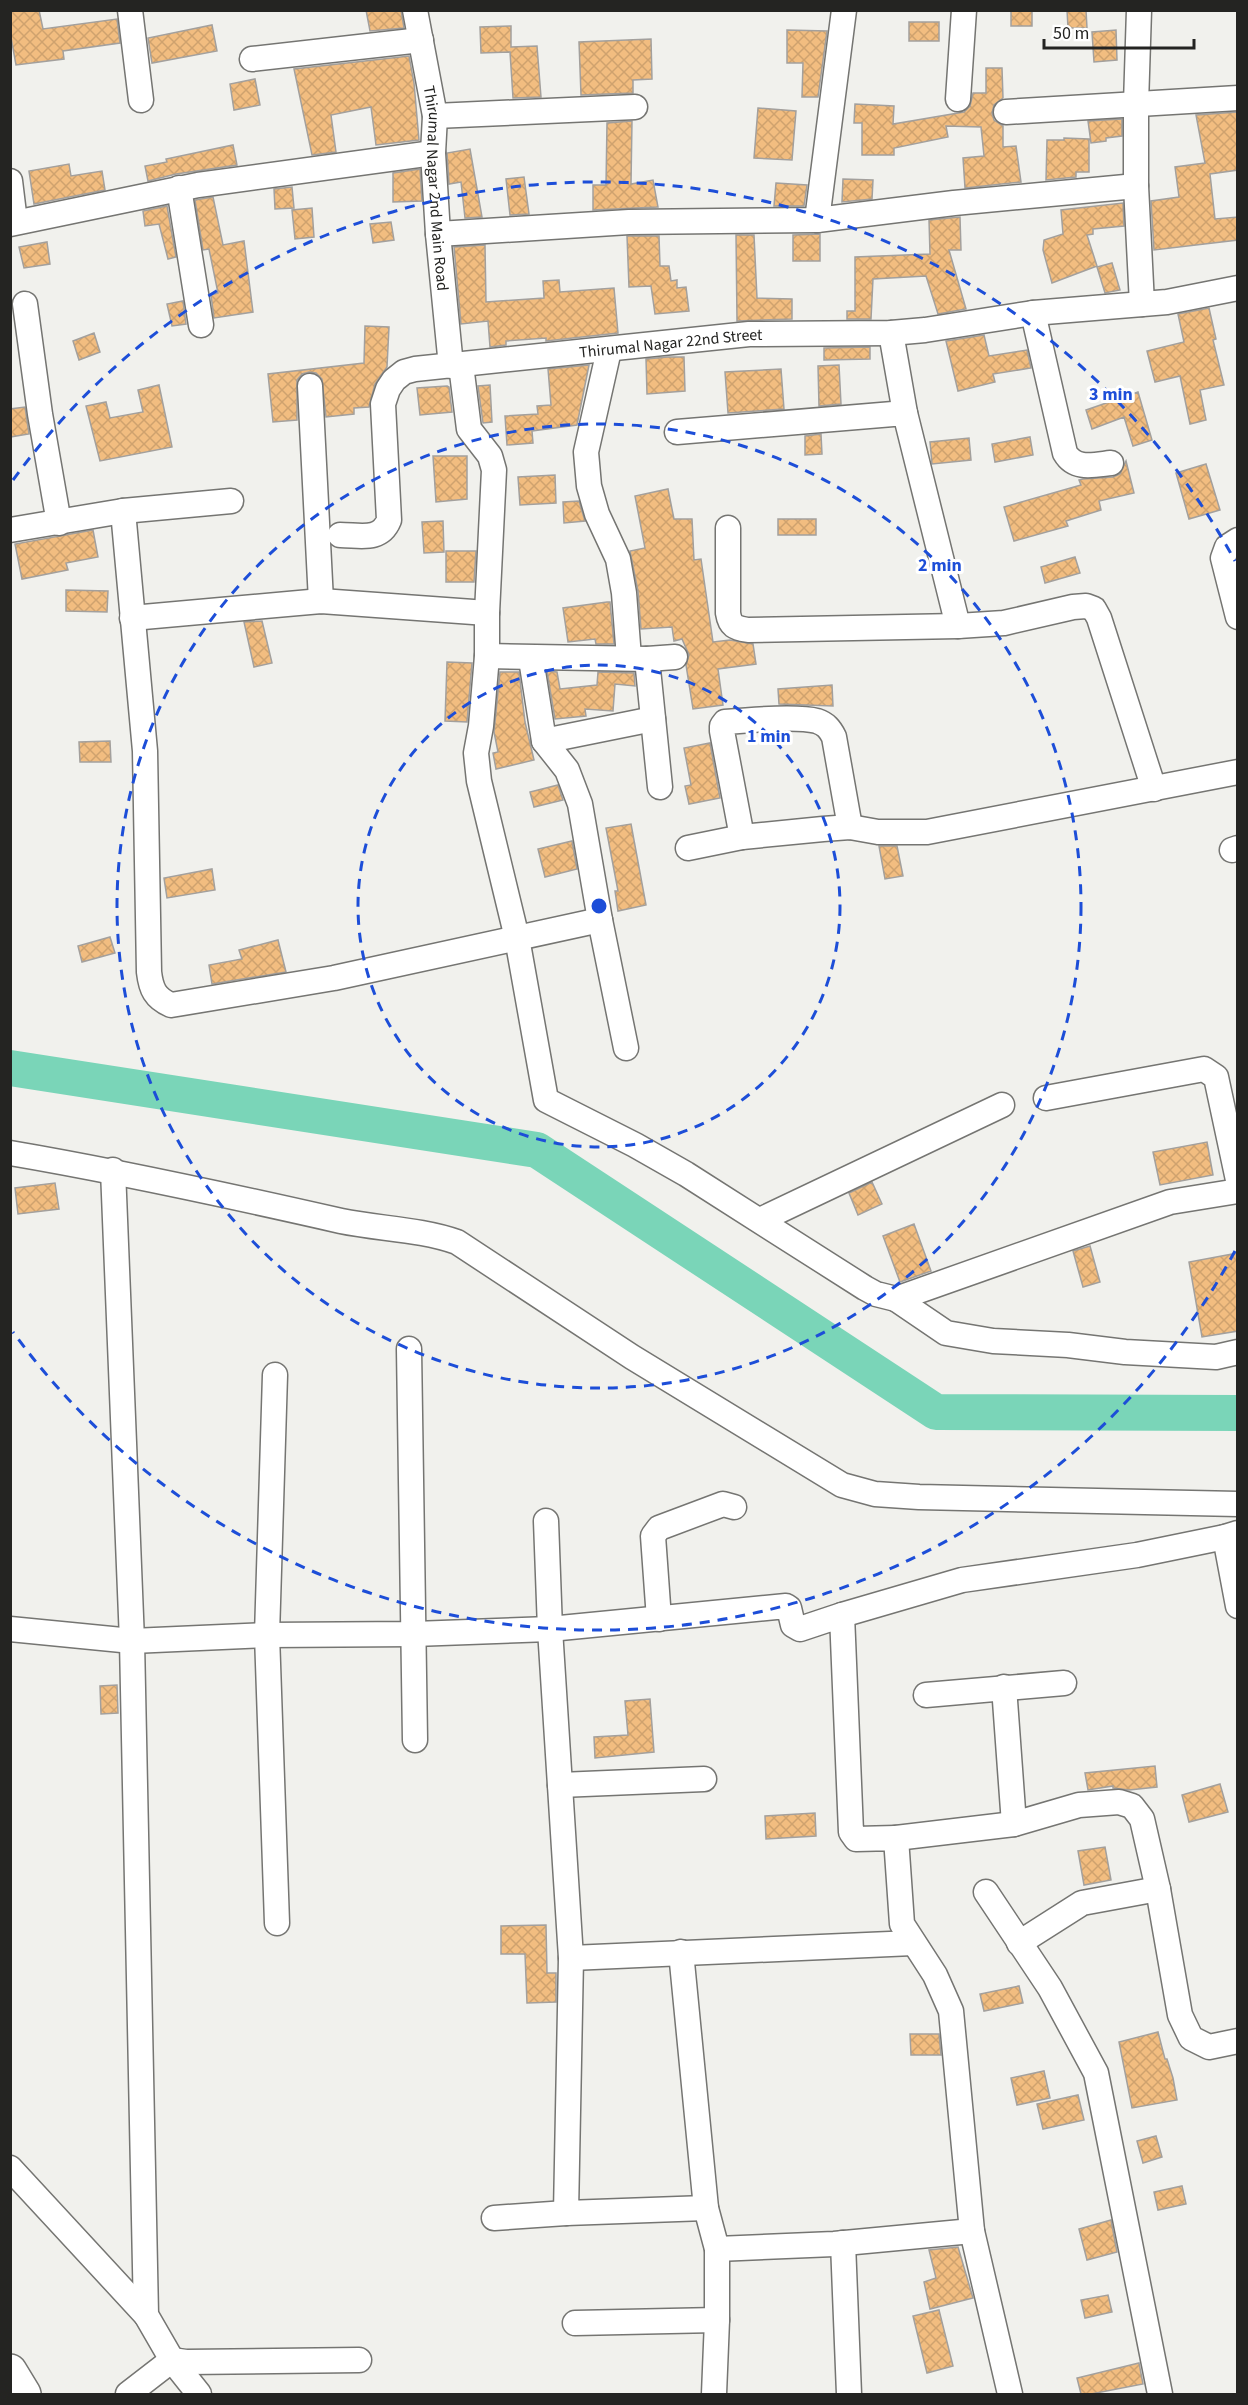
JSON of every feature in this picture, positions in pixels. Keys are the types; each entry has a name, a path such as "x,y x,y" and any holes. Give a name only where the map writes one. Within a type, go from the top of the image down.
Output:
{"street":[{"path":"130,10 141,100"},
{"name":"Thirumal Nagar 2nd Main Road","path":"415,10 435,116 434,153 438,234 455,366 469,429 490,456 495,470 487,612 487,656 481,726 476,753 478,771 517,938 546,1100 635,1145 760,1220"},
{"path":"817,220 843,10"},
{"path":"958,99 964,10"},
{"path":"1139,10 1136,186 1142,304"},
{"path":"252,59 421,40"},
{"path":"1006,111 1238,98"},
{"path":"435,116 636,107"},
{"path":"10,181 13,223 179,188 434,153"},
{"path":"438,234 628,222 817,220 954,203 1136,186"},
{"path":"179,188 201,324"},
{"name":"Thirumal Nagar 22nd Street","path":"340,535 378,535 384,531 388,520 383,404 388,389 404,372 511,358 609,350 750,334 891,333 1033,313 1197,298 1238,288"},
{"path":"1033,313 1065,453 1076,465 1111,463"},
{"path":"21,314 59,523"},
{"path":"891,333 905,413 958,626"},
{"path":"609,350 586,452 589,486 597,514 618,559 653,719 660,787"},
{"path":"310,386 321,601"},
{"path":"676,432 905,413"},
{"path":"10,530 123,511 231,501"},
{"path":"123,511 145,751 149,972 151,988 159,999 171,1005 334,978 600,920"},
{"path":"728,528 728,613 729,621 737,628 748,630 958,626 1004,623 1073,607 1086,606 1094,609 1099,618 1154,789"},
{"path":"1238,540 1227,547 1223,558 1238,617"},
{"path":"132,618 321,601 487,612"},
{"path":"487,656 675,657"},
{"path":"531,658 544,741 567,770 580,804 600,920 626,1048"},
{"path":"544,741 653,719"},
{"path":"742,837 722,731 725,722 805,720 818,722 828,727 834,737 850,827"},
{"path":"688,848 742,837 850,827 878,832 927,832 1238,772"},
{"path":"1046,1098 1204,1069 1216,1077 1238,1180"},
{"path":"760,1220 1002,1105"},
{"path":"10,1153 113,1170 352,1223 435,1234 457,1242 632,1357 842,1485 875,1494 919,1497 1238,1504"},
{"path":"113,1170 132,1641 146,2314"},
{"path":"896,1299 1170,1202 1238,1191"},
{"path":"760,1220 865,1288 876,1294 896,1299 946,1333 993,1341 1068,1345 1125,1352 1216,1357 1238,1352"},
{"path":"409,1349 415,1740"},
{"path":"274,1375 267,1635 277,1923"},
{"path":"659,1618 653,1536 658,1528 723,1504 734,1507"},
{"path":"546,1521 550,1629 571,1958 566,2213"},
{"path":"10,1629 132,1641 267,1635 414,1634 550,1629 786,1606 789,1608 793,1625 800,1629 962,1580 1137,1555 1231,1535 1238,1606"},
{"path":"842,1615 851,1832 856,1839 896,1839 1014,1824 1079,1805 1119,1802 1132,1806 1142,1819 1158,1889 1179,2015 1191,2038 1209,2047 1238,2041"},
{"path":"926,1695 1064,1683"},
{"path":"1004,1687 1014,1824"},
{"path":"560,1785 704,1779"},
{"path":"896,1839 902,1924 935,1975 951,2011 972,2231 1010,2394"},
{"path":"1019,1943 1082,1903 1158,1889"},
{"path":"986,1892 1050,1988 1096,2073 1160,2394"},
{"path":"571,1958 913,1943"},
{"path":"681,1952 706,2208 717,2249 714,2394"},
{"path":"10,2168 146,2314 172,2360 199,2394"},
{"path":"494,2218 706,2208"},
{"path":"717,2249 843,2243 972,2231"},
{"path":"843,2243 849,2394"},
{"path":"575,2323 717,2320"},
{"path":"128,2394 172,2360 186,2362 359,2360"},
{"path":"10,2371 24,2394"}],"building":[{"path":"10,10 39,10 43,29 117,19 120,43 63,51 64,59 16,65 10,32"},
{"path":"366,10 401,10 404,28 370,31"},
{"path":"1011,10 1032,10 1032,26 1011,26"},
{"path":"1067,10 1086,10 1087,28 1068,28"},
{"path":"909,22 939,22 939,41 909,41"},
{"path":"212,25 217,51 152,63 148,38"},
{"path":"511,26 511,47 537,46 541,97 513,98 510,52 481,53 480,27"},
{"path":"787,30 827,31 818,97 802,97 803,63 787,63"},
{"path":"1116,30 1117,60 1094,62 1092,32"},
{"path":"651,39 652,79 633,80 633,93 581,95 579,42"},
{"path":"409,56 419,140 376,145 371,107 331,115 336,152 312,155 294,69"},
{"path":"986,68 1002,68 1003,98 994,105 992,113 994,120 1003,126 1003,147 1016,146 1021,182 965,188 963,158 984,156 981,127 946,126 948,137 894,148 894,155 862,155 862,123 854,123 855,104 894,106 893,124 964,112 970,106 973,93 986,93"},
{"path":"255,79 260,105 234,110 230,84"},
{"path":"758,108 796,111 792,160 754,158"},
{"path":"1238,112 1238,170 1210,174 1215,219 1238,217 1238,240 1154,250 1151,201 1179,197 1175,167 1205,163 1196,115"},
{"path":"1122,119 1122,136 1091,143 1088,121"},
{"path":"632,121 631,184 653,180 658,207 593,210 593,185 606,185 607,123"},
{"path":"1064,138 1089,139 1089,172 1076,172 1076,177 1046,180 1047,140 1064,140"},
{"path":"233,145 237,165 176,174 148,181 145,166 167,162 166,159"},
{"path":"470,149 482,217 465,218 461,182 449,184 447,153"},
{"path":"69,164 71,176 102,171 105,190 34,204 29,171"},
{"path":"420,169 422,201 393,202 393,173"},
{"path":"524,177 529,214 510,215 506,179"},
{"path":"843,179 873,180 872,199 842,202"},
{"path":"776,183 807,185 804,206 774,206"},
{"path":"292,187 294,208 275,209 274,189"},
{"path":"213,197 223,245 244,241 253,312 214,318 211,295 218,293 209,249 203,250 195,200"},
{"path":"1123,203 1124,226 1093,229 1093,234 1087,235 1097,266 1052,283 1043,250 1044,240 1063,234 1061,210"},
{"path":"167,206 176,257 168,259 159,224 145,226 143,211"},
{"path":"312,208 314,237 295,239 292,210"},
{"path":"960,217 961,250 949,250 966,309 938,314 926,276 873,279 871,319 847,319 847,311 855,311 855,257 930,254 929,220"},
{"path":"391,222 394,240 373,243 370,224"},
{"path":"820,234 820,261 793,261 793,235"},
{"path":"736,235 754,235 757,298 792,299 792,319 737,321"},
{"path":"627,236 659,236 660,266 669,266 671,281 677,280 677,288 686,287 689,311 655,314 651,286 629,287"},
{"path":"47,242 50,264 24,268 19,247"},
{"path":"485,245 486,302 544,298 543,281 559,280 560,292 614,288 618,333 546,341 546,338 506,341 506,345 490,347 488,321 461,324 454,247"},
{"path":"1112,263 1120,290 1105,293 1097,267"},
{"path":"183,301 186,324 172,326 167,304"},
{"path":"1209,308 1216,339 1213,340 1224,385 1200,390 1206,420 1190,424 1180,376 1155,382 1147,351 1184,342 1178,314"},
{"path":"365,326 389,327 387,367 375,384 369,407 354,408 354,414 326,417 322,379 316,373 309,372 302,374 297,380 297,420 273,422 268,374 364,363"},
{"path":"94,333 100,352 79,360 73,341"},
{"path":"984,335 989,356 1027,350 1031,368 993,374 995,382 958,391 946,341"},
{"path":"870,347 870,359 824,360 824,348"},
{"path":"684,357 685,391 647,394 646,359"},
{"path":"589,365 577,425 532,431 533,443 507,445 505,416 538,414 537,406 551,405 548,369"},
{"path":"839,365 841,404 819,406 818,366"},
{"path":"781,369 784,409 728,413 725,372"},
{"path":"159,385 172,447 100,461 86,406 106,402 110,418 143,412 138,390"},
{"path":"490,385 492,422 483,423 478,386"},
{"path":"447,386 452,412 420,415 417,388"},
{"path":"1138,392 1152,440 1133,446 1124,417 1092,429 1086,410"},
{"path":"25,407 29,434 10,437 10,409"},
{"path":"821,434 822,454 805,455 805,436"},
{"path":"1030,437 1033,455 995,462 992,444"},
{"path":"969,438 971,460 932,464 930,442"},
{"path":"433,456 467,456 467,499 436,502"},
{"path":"1126,461 1134,493 1099,501 1101,510 1066,521 1068,526 1014,541 1004,507 1081,485 1079,480 1113,477 1120,474"},
{"path":"1206,464 1220,510 1189,519 1176,473"},
{"path":"555,475 556,503 520,505 518,477"},
{"path":"668,489 674,519 692,519 694,560 701,559 713,642 730,640 753,644 756,664 718,669 723,705 693,709 686,665 689,655 682,639 674,641 672,627 641,629 638,591 630,551 645,548 635,496"},
{"path":"579,501 585,521 564,523 563,502"},
{"path":"778,519 816,519 816,535 778,535"},
{"path":"443,521 444,552 424,553 422,522"},
{"path":"93,530 98,557 66,563 68,570 22,579 15,544"},
{"path":"446,551 476,551 474,582 446,582"},
{"path":"1075,557 1080,573 1045,583 1041,567"},
{"path":"66,590 108,591 107,612 66,611"},
{"path":"610,602 614,644 596,644 595,639 568,642 563,608"},
{"path":"262,621 272,663 254,667 244,622"},
{"path":"447,662 472,663 467,722 445,721"},
{"path":"547,671 557,672 560,689 597,685 598,672 634,673 635,686 615,684 613,711 585,709 586,716 555,719"},
{"path":"500,672 519,672 525,722 534,760 496,769 493,753 498,752 494,732"},
{"path":"832,685 833,706 779,704 778,689"},
{"path":"110,741 111,762 80,762 79,742"},
{"path":"710,743 720,798 689,804 685,786 691,785 684,748"},
{"path":"558,785 563,800 534,807 530,792"},
{"path":"631,824 646,905 618,911 615,891 618,891 606,828"},
{"path":"572,841 577,869 545,877 538,849"},
{"path":"879,846 897,846 903,876 885,879"},
{"path":"212,869 215,890 167,898 164,878"},
{"path":"110,937 115,953 82,962 78,946"},
{"path":"278,940 286,972 212,984 209,965 242,959 239,950"},
{"path":"1207,1142 1213,1175 1160,1185 1153,1152"},
{"path":"872,1182 882,1204 858,1215 849,1193"},
{"path":"55,1183 59,1209 18,1214 15,1188"},
{"path":"914,1224 931,1271 900,1282 883,1236"},
{"path":"1090,1246 1100,1282 1083,1287 1073,1251"},
{"path":"1238,1253 1238,1331 1202,1337 1189,1262"},
{"path":"117,1685 118,1713 101,1714 100,1686"},
{"path":"650,1699 654,1752 595,1758 594,1737 628,1735 625,1701"},
{"path":"1155,1766 1157,1787 1129,1790 1113,1788 1113,1786 1088,1790 1085,1773"},
{"path":"1220,1784 1228,1812 1189,1822 1182,1795"},
{"path":"815,1813 816,1836 766,1839 765,1816"},
{"path":"1105,1847 1111,1880 1084,1885 1078,1851"},
{"path":"546,1925 547,1973 556,1973 556,2002 527,2003 525,1954 501,1954 501,1926"},
{"path":"1019,1986 1023,2003 984,2011 980,1994"},
{"path":"1158,2032 1173,2078 1177,2100 1132,2108 1119,2042"},
{"path":"910,2034 939,2034 941,2055 911,2055"},
{"path":"1044,2071 1050,2098 1017,2105 1011,2078"},
{"path":"1078,2095 1084,2120 1043,2129 1037,2104"},
{"path":"1156,2136 1162,2157 1143,2163 1137,2141"},
{"path":"1182,2186 1186,2204 1158,2210 1154,2192"},
{"path":"1111,2220 1117,2252 1087,2260 1079,2229"},
{"path":"958,2247 973,2298 930,2309 924,2282 936,2278 929,2250"},
{"path":"1108,2295 1112,2312 1085,2318 1081,2300"},
{"path":"939,2310 953,2366 927,2373 913,2316"},
{"path":"1139,2363 1143,2384 1081,2394 1077,2378"}],"waterway":[{"path":"10,1068 537,1150 936,1412 1238,1413"}]}
